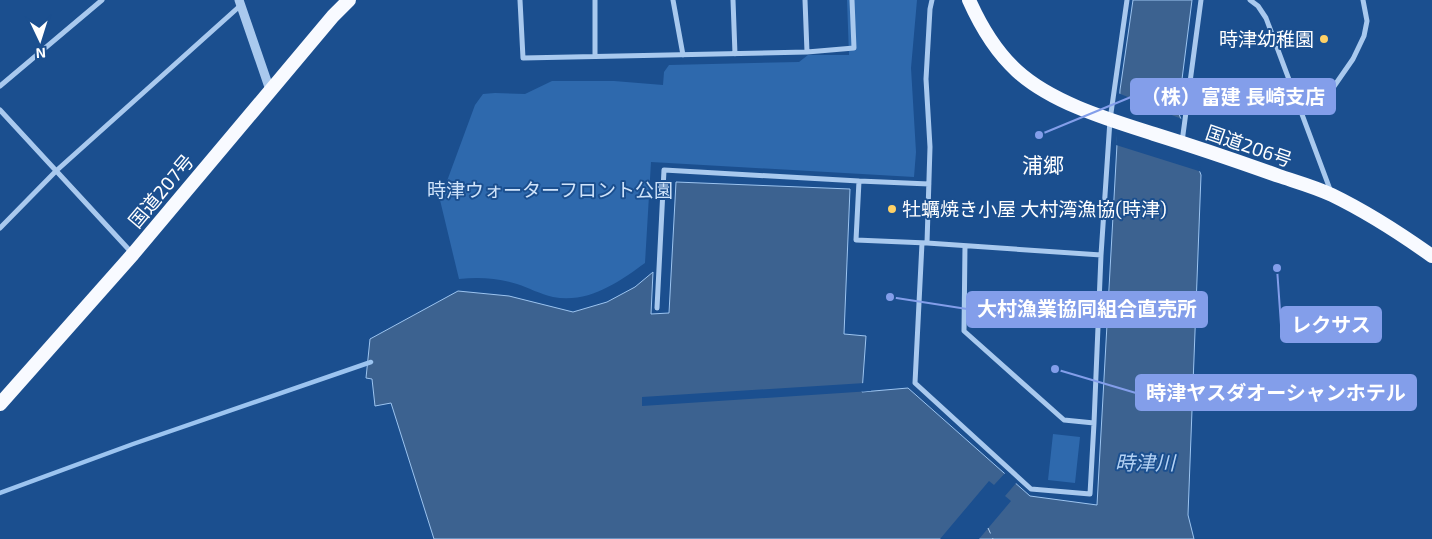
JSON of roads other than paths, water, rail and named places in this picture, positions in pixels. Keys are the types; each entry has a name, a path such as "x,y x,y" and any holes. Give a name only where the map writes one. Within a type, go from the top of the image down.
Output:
{"highway":[{"name":"国道207号","path":"0,404 133,254 270,90 349,0"},
{"name":"国道206号","path":"969,0 986,35 1006,60 1018,72 1045,90 1110,120 1209,150 1332,195 1403,235 1432,256"}],"street":[{"path":"0,86 102,0"},
{"path":"520,0 523,58 807,52 854,48 852,0"},
{"path":"595,0 595,56"},
{"path":"673,0 683,55"},
{"path":"733,0 735,54"},
{"path":"805,0 807,52"},
{"path":"932,0 926,79 930,147 929,184 915,383 1031,489 1090,494 1101,256 1110,120 1126,0"},
{"path":"1182,142 1201,0"},
{"path":"1250,0 1258,6 1266,18 1332,195"},
{"path":"1300,107 1328,95 1353,59 1366,29 1367,21 1364,0"},
{"path":"0,228 56,171 240,2 270,90"},
{"path":"0,110 133,254"},
{"path":"657,308 664,170 929,184"},
{"path":"860,181 856,240 925,243 1101,256"},
{"path":"965,246 964,330 1064,420 1094,423"}],"water":[{"name":"時津川","path":"1133,0 1192,0 1178,111 1201,175 1188,515 1194,539 434,539 391,403 375,406 372,379 366,378 370,339 458,291 509,296 573,312 607,302 635,287 653,272 651,314 669,313 676,182 850,189 844,334 866,336 862,392 908,388 1030,496 1097,505 1120,90"}],"waterway":[{"path":"0,493 133,444 371,362"}],"place":[{"name":"時津幼稚園","path":"1324,39"},
{"name":"（株）富建 長崎支店","path":"1039,135"},
{"name":"牡蠣焼き小屋 大村湾漁協(時津)","path":"892,209"},
{"name":"レクサス","path":"1277,268"},
{"name":"大村漁業協同組合直売所","path":"890,297"},
{"name":"時津ヤスダオーシャンホテル","path":"1055,369"}],"district":[{"name":"浦郷","path":"1043,166"}],"park label":[{"name":"時津ウォーターフロント公園","path":"550,190"}]}
